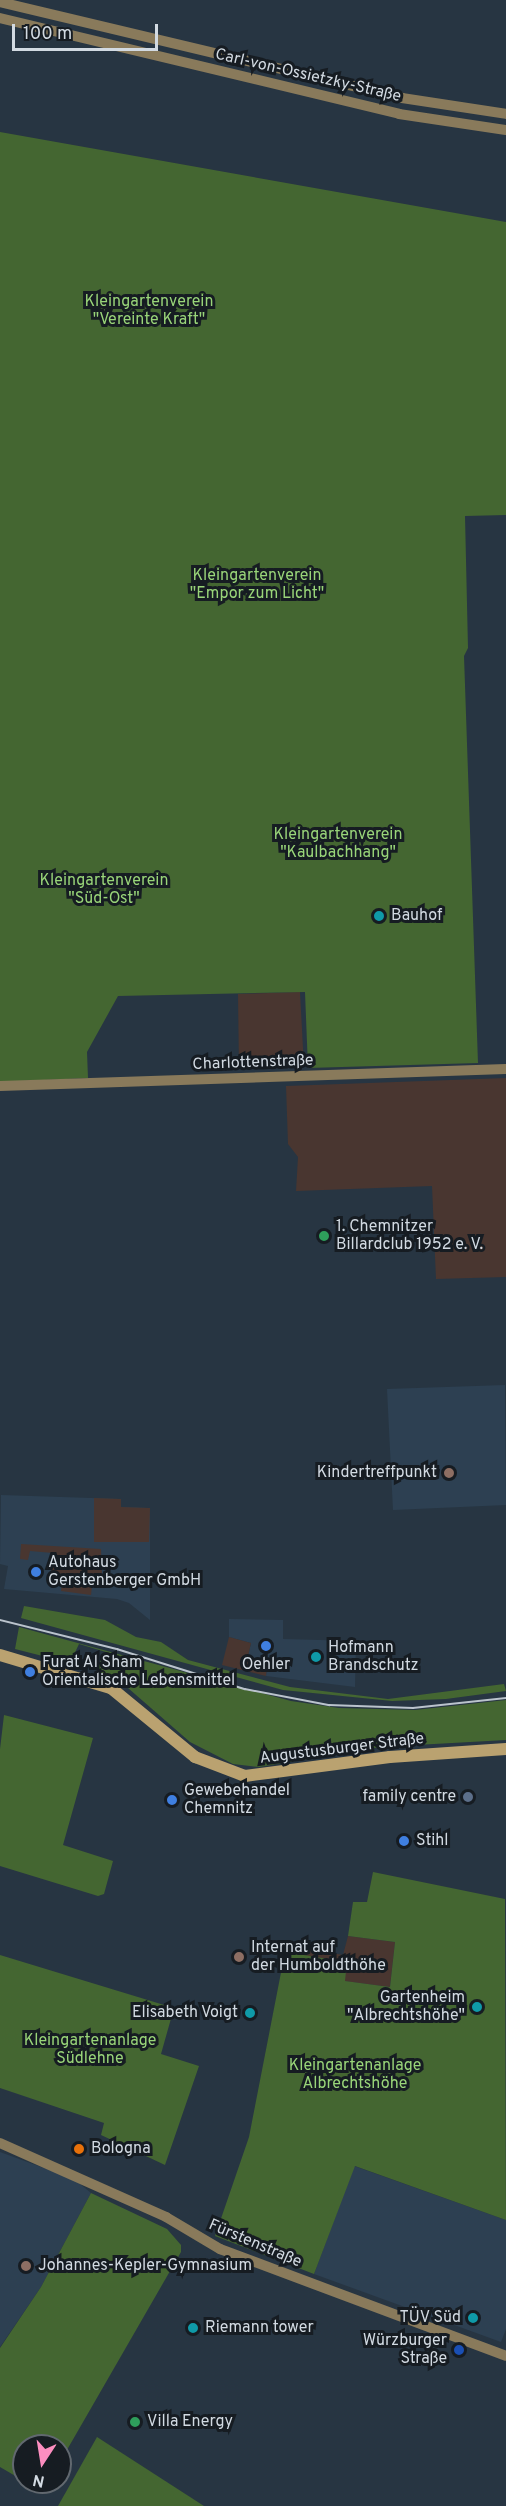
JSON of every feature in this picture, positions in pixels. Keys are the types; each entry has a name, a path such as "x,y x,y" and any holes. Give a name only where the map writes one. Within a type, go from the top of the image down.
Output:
{"main road":[{"name":"Augustusburger Straße","path":"0,1655 111,1688 195,1757 245,1776 390,1756 506,1749"}],"street":[{"name":"Carl-von-Ossietzky-Straße","path":"0,2 402,98 506,114"},
{"name":"Carl-von-Ossietzky-Straße","path":"0,18 399,114 506,130"},
{"name":"Charlottenstraße","path":"0,1086 506,1069"},
{"name":"Fürstenstraße","path":"0,2143 166,2217 215,2247 506,2356"}],"shaded area":[{"path":"300,992 304,1067 239,1069 238,994"},
{"path":"506,1078 506,1277 436,1279 432,1186 296,1191 298,1157 288,1144 286,1086"},
{"name":"Kindertreffpunkt","path":"505,1385 506,1505 393,1510 387,1389"},
{"path":"1,1495 121,1499 121,1507 150,1508 150,1620 129,1603 117,1599 4,1589 8,1566 0,1564"},
{"path":"94,1498 121,1499 121,1507 150,1508 149,1542 94,1542"},
{"path":"21,1544 101,1549 102,1576 93,1577 91,1595 61,1591 63,1574 51,1573 53,1553 30,1551 28,1560 20,1559"},
{"path":"229,1619 283,1620 283,1639 356,1641 355,1687 266,1676 267,1666 248,1656 251,1643 229,1637"},
{"path":"229,1637 251,1643 248,1656 267,1666 266,1676 222,1665"},
{"path":"348,1936 395,1942 390,1987 344,1981 347,1963 285,1952 286,1945 343,1955"},
{"name":"Johannes-Kepler-Gymnasium","path":"0,2152 74,2179 91,2193 41,2287 0,2347"},
{"path":"354,2166 506,2220 506,2329 501,2342 314,2274"}],"green space":[{"path":"0,132 506,222 506,515 465,516 468,648 464,656 478,1063 308,1068 305,992 118,996 87,1052 88,1078 0,1082"},
{"path":"24,1606 105,1620 136,1637 161,1642 188,1660 290,1687 388,1699 504,1684 506,1691 446,1699 392,1701 283,1690 21,1618"},
{"path":"19,1627 291,1701 339,1708 415,1710 506,1700 506,1740 380,1747 259,1767 233,1764 190,1742 128,1688 96,1672 101,1660 114,1663 116,1655 79,1644 70,1663 15,1649"},
{"path":"4,1715 93,1738 63,1845 113,1861 104,1894 98,1896 0,1866 0,1749"},
{"name":"Kleingartenanlage Albrechtshöhe","path":"373,1872 505,1899 506,2220 355,2166 314,2274 215,2236 249,2137 285,1952 347,1962 345,1981 390,1987 395,1942 348,1936 353,1902 367,1902"},
{"name":"Kleingartenanlage Südlehne","path":"0,1955 174,2008 161,2054 199,2066 165,2165 101,2135 104,2123 0,2088"},
{"path":"91,2193 167,2229 181,2245 181,2252 72,2441 72,2434 12,2434 12,2474 0,2467 0,2348 41,2287"},
{"path":"97,2437 204,2506 58,2506 65,2494 72,2494 72,2481"}],"tram line":[{"path":"0,1620 117,1649 245,1689 329,1705 413,1708 506,1698"}],"place":[{"name":"Bauhof","path":"379,916"},
{"name":"1. Chemnitzer Billardclub 1952 e. V.","path":"324,1236"},
{"name":"Kindertreffpunkt","path":"449,1473"},
{"name":"Autohaus Gerstenberger GmbH","path":"36,1572"},
{"name":"Oehler","path":"266,1646"},
{"name":"Hofmann Brandschutz","path":"316,1657"},
{"name":"Furat Al Sham Orientalische Lebensmittel","path":"30,1672"},
{"name":"family centre","path":"468,1797"},
{"name":"Gewebehandel Chemnitz","path":"172,1800"},
{"name":"Stihl","path":"404,1841"},
{"name":"Internat auf der Humboldthöhe","path":"239,1957"},
{"name":"Gartenheim \"Albrechtshöhe\"","path":"477,2007"},
{"name":"Elisabeth Voigt","path":"250,2013"},
{"name":"Bologna","path":"79,2149"},
{"name":"Johannes-Kepler-Gymnasium","path":"26,2266"},
{"name":"TÜV Süd","path":"473,2318"},
{"name":"Riemann tower","path":"193,2328"},
{"name":"Würzburger Straße","path":"459,2350"},
{"name":"Villa Energy","path":"135,2422"}],"park label":[{"name":"Kleingartenverein \"Vereinte Kraft\"","path":"149,311"},
{"name":"Kleingartenverein \"Empor zum Licht\"","path":"257,585"},
{"name":"Kleingartenverein \"Kaulbachhang\"","path":"338,844"},
{"name":"Kleingartenverein \"Süd-Ost\"","path":"104,890"}]}
